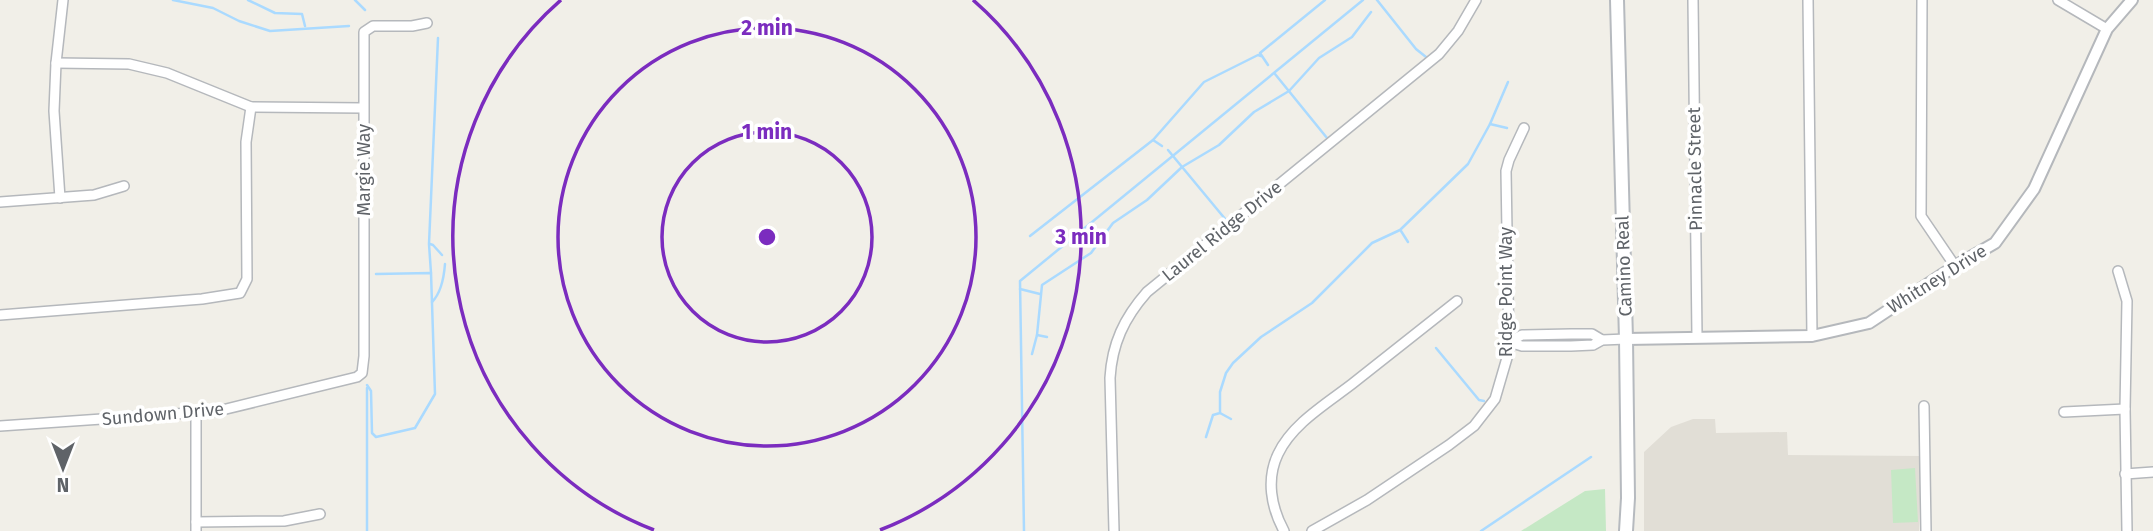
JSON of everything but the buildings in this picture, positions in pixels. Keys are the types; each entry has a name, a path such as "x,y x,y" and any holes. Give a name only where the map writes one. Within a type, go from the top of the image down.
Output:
{"main road":[{"name":"Camino Real","path":"1617,0 1626,339 1626,531"}],"street":[{"path":"60,198 54,111 63,0"},
{"name":"Laurel Ridge Drive","path":"1114,531 1111,357 1123,324 1133,307 1147,292 1439,54 1458,31 1476,0"},
{"name":"Pinnacle Street","path":"1693,0 1697,337"},
{"path":"1808,0 1812,336"},
{"path":"1922,0 1921,216 1955,266"},
{"path":"2058,0 2107,29"},
{"name":"Whitney Drive","path":"1509,342 1522,346 1571,346 1626,339 1812,336 1868,323 1995,243 2034,189 2107,29 2132,0"},
{"name":"Margie Way","path":"362,373 364,32 373,26 404,27 427,23"},
{"path":"56,63 129,64 167,73 251,107 363,108"},
{"path":"0,315 202,299 240,293 247,279 246,142 251,107"},
{"name":"Ridge Point Way","path":"1312,531 1390,485 1474,426 1495,399 1507,362 1509,342 1506,178 1509,160 1524,128"},
{"path":"0,202 94,195 124,186"},
{"path":"2118,271 2127,301 2127,531"},
{"path":"1284,531 1276,514 1271,491 1273,467 1283,445 1304,421 1457,301"},
{"path":"1571,334 1571,346"},
{"name":"Whitney Drive","path":"1509,342 1522,335 1592,334 1602,340"},
{"name":"Sundown Drive","path":"0,426 232,409 357,377 362,373"},
{"path":"1924,407 1926,531"},
{"path":"2064,412 2125,409"},
{"path":"196,413 196,527 284,521 320,514"},
{"path":"2125,474 2153,472"}],"shaded area":[{"path":"1693,419 1715,419 1716,433 1787,432 1788,455 1921,456 1919,531 1644,531 1644,452 1671,427"}],"green space":[{"path":"1915,468 1918,522 1893,523 1891,470"},
{"path":"1605,489 1606,531 1521,531 1585,491"}],"waterway":[{"path":"173,0 213,8 239,21 270,31 349,26"},
{"path":"248,0 275,13 302,14 305,26"},
{"path":"355,0 365,10"},
{"path":"1268,65 1260,53 1325,0"},
{"path":"1024,531 1020,281 1363,0"},
{"path":"1377,0 1416,49 1426,57"},
{"path":"1032,354 1037,335 1042,285 1091,253 1113,223 1147,200 1182,167 1219,145 1254,112 1289,91 1319,58 1352,37 1371,12"},
{"path":"431,273 429,244 438,38"},
{"path":"1030,236 1153,140 1204,82 1258,55 1261,56"},
{"path":"1275,74 1327,138"},
{"path":"1507,128 1490,124 1508,82"},
{"path":"1206,437 1213,415 1220,413 1220,392 1226,373 1233,363 1261,337 1312,303 1372,243 1400,230 1468,164 1490,124"},
{"path":"1153,140 1162,146"},
{"path":"1168,150 1226,220"},
{"path":"1401,231 1408,242"},
{"path":"430,244 442,255"},
{"path":"432,302 442,284 445,264"},
{"path":"367,385 371,391 372,433 376,437 415,428 435,394 431,273 376,274"},
{"path":"1020,289 1040,294"},
{"path":"1037,335 1047,337"},
{"path":"1436,348 1479,400 1484,401"},
{"path":"367,388 367,531"},
{"path":"1220,413 1231,419"},
{"path":"1481,531 1591,457"}]}
